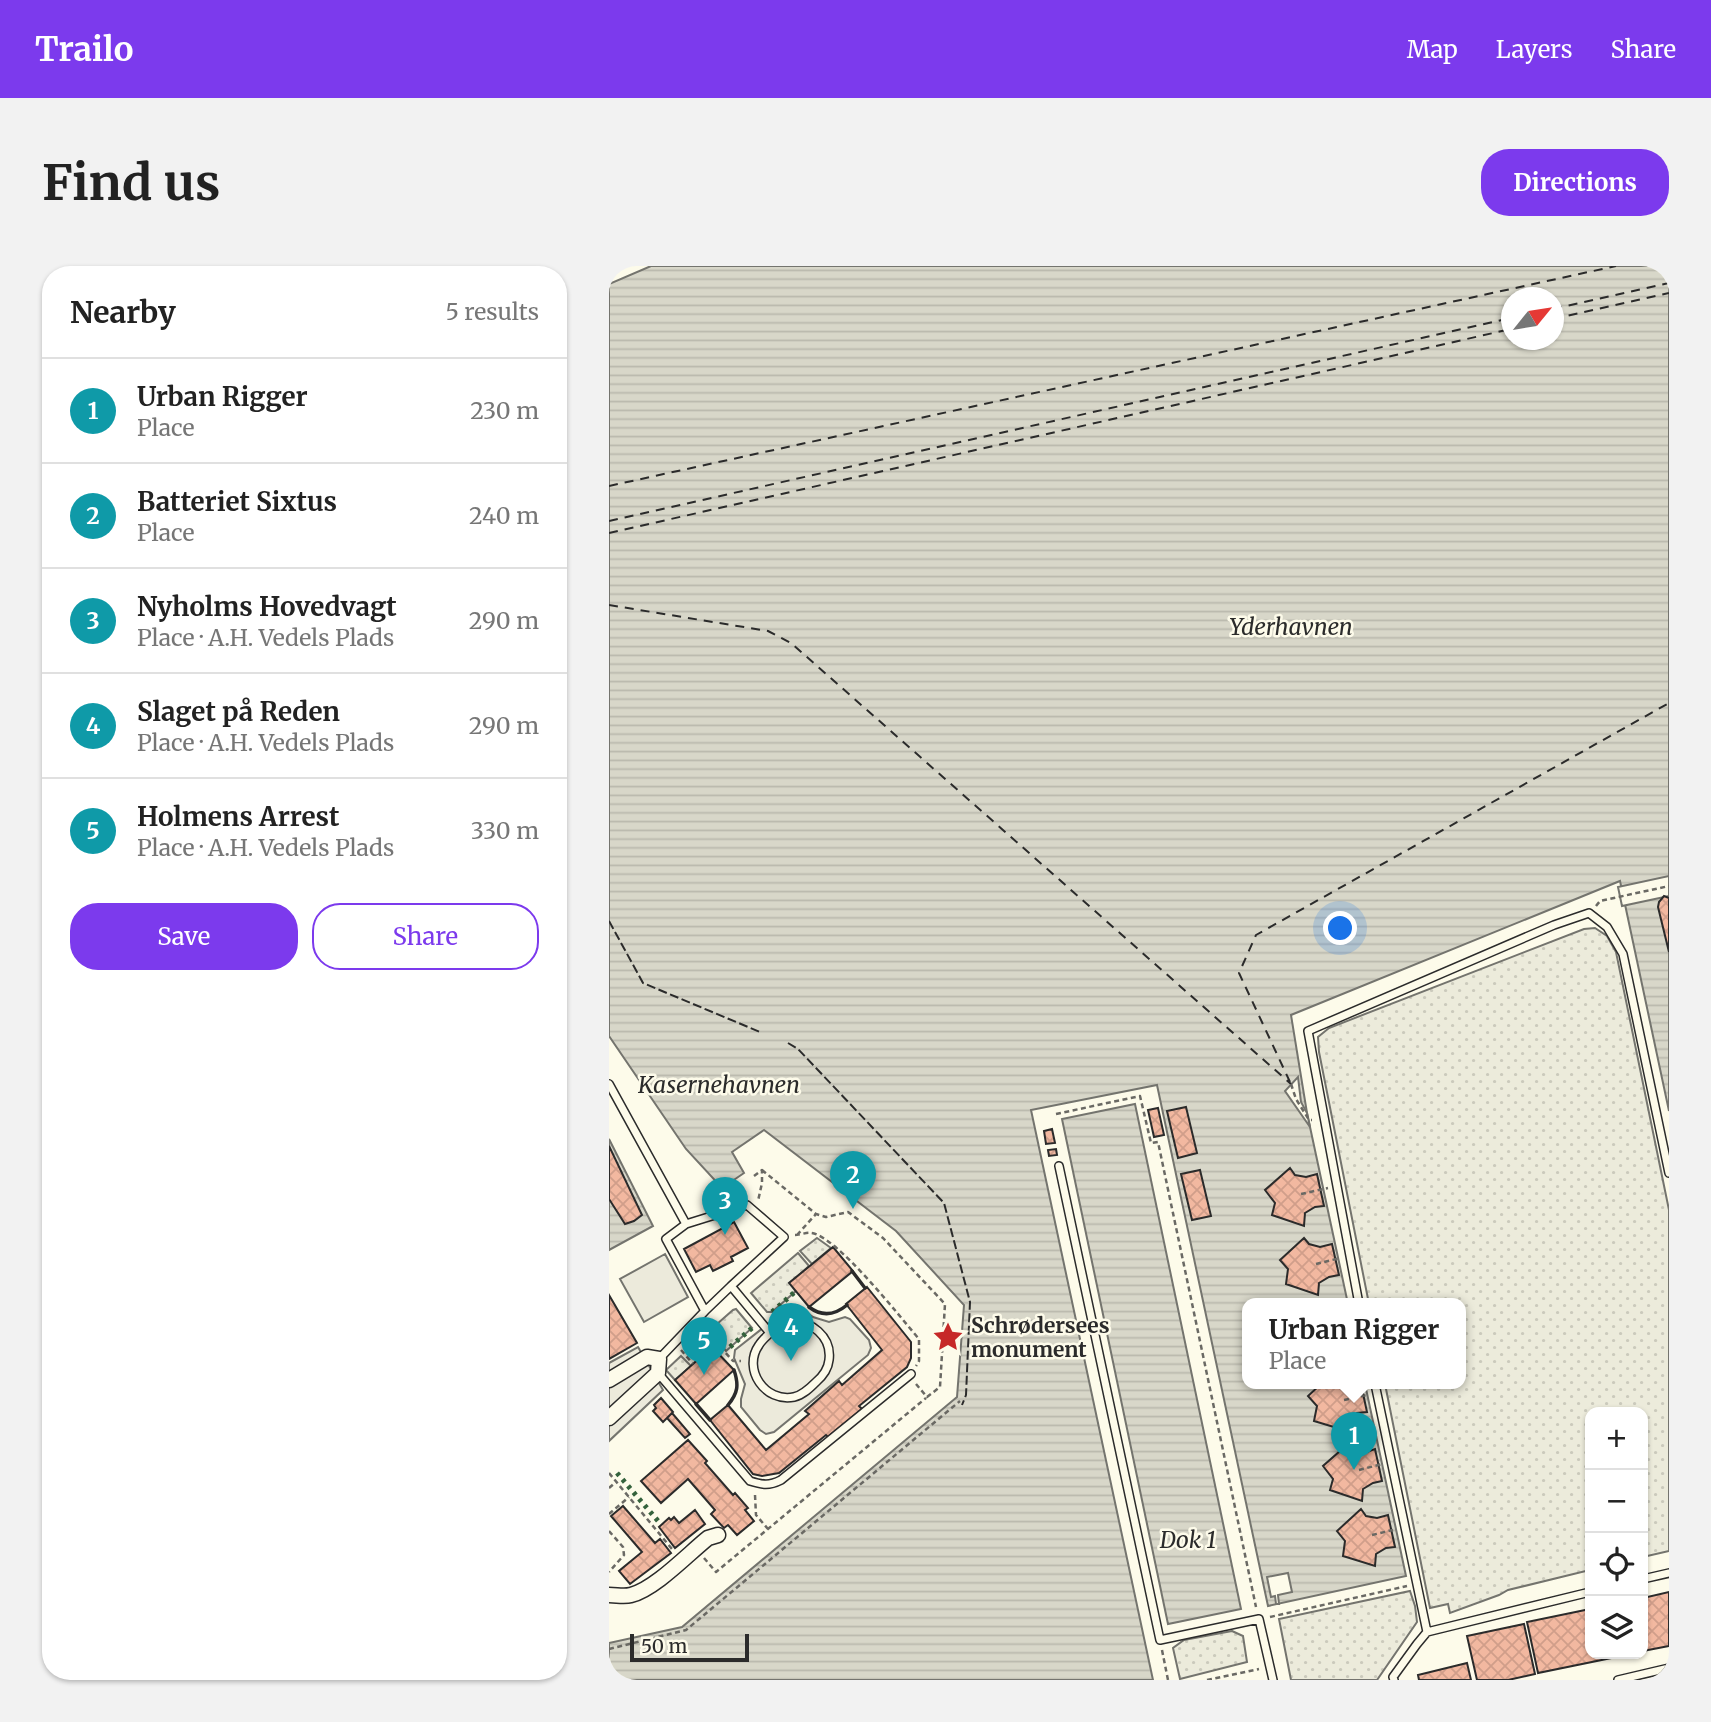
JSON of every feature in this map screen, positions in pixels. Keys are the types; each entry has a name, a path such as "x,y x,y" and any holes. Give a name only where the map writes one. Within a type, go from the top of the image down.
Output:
{"street":[{"path":"609,1381 647,1357 658,1366 609,1418"},
{"path":"609,1595 633,1594 648,1588 708,1538 718,1535"}],"lane":[{"path":"609,269 616,266"},
{"path":"1358,1298 1308,1031 1554,925 1589,913 1608,927 1623,954 1669,1173"},
{"path":"609,1084 686,1224"},
{"path":"1059,1166 1160,1640 1259,1619 1273,1680"},
{"path":"705,1311 666,1239 686,1224 747,1205 784,1237 696,1320 675,1342 658,1366 750,1480 762,1485 772,1485 782,1480 910,1375"},
{"path":"731,1286 770,1333"},
{"path":"799,1322 813,1327 828,1345 828,1367 823,1376 801,1394 778,1397 759,1384 753,1370 755,1352 770,1333 783,1325 799,1322"},
{"path":"1376,1389 1427,1632"},
{"path":"1648,1578 1669,1573"},
{"path":"1394,1680 1416,1644 1427,1632 1585,1593"},
{"path":"1618,1680 1669,1668"}],"path":[{"path":"1600,901 1669,886"},
{"path":"1291,1084 1309,1120 1325,1123"},
{"path":"1056,1114 1140,1096 1151,1143 1158,1142 1259,1619 1417,1584"},
{"path":"754,1176 762,1170"},
{"path":"762,1170 762,1183"},
{"path":"705,1559 716,1572 940,1387 945,1304 883,1238 848,1212 826,1217 816,1214 762,1170"},
{"path":"1301,1194 1318,1190"},
{"path":"797,1235 816,1214"},
{"path":"784,1237 813,1233 831,1244 859,1268 919,1339 919,1361 910,1375 927,1397"},
{"path":"1316,1264 1332,1260"},
{"path":"696,1320 733,1361 753,1362"},
{"path":"675,1342 693,1364"},
{"path":"1344,1400 1360,1396"},
{"path":"609,1649 686,1629 960,1401"},
{"path":"1359,1470 1376,1466"},
{"path":"609,1473 682,1560"},
{"path":"609,1488 616,1482"},
{"path":"755,1482 756,1515 768,1529"},
{"path":"609,1514 629,1497"},
{"path":"609,1531 623,1547 624,1555 609,1572"},
{"path":"1373,1535 1389,1531"},
{"path":"1160,1640 1168,1680"},
{"path":"1207,1680 1270,1666"}],"shaded area":[{"path":"1595,928 1607,936 1616,952 1669,1210 1669,1551 1648,1556 1648,1407 1585,1407 1585,1571 1508,1590 1450,1613 1448,1604 1430,1608 1386,1389 1466,1389 1466,1298 1368,1298 1319,1052 1318,1037 1329,1028 1584,929"},
{"path":"817,1238 831,1248 812,1264 800,1251"},
{"path":"798,1253 809,1266 790,1283 796,1291 772,1312 767,1312 751,1293"},
{"path":"665,1254 688,1297 644,1322 620,1279"},
{"path":"792,1305 797,1305 813,1317 829,1322 845,1317 850,1319 869,1340 871,1348 868,1355 774,1432 766,1434 741,1407 745,1384 734,1358 735,1350"},
{"path":"736,1309 752,1328 726,1351 709,1331"},
{"path":"706,1334 715,1344 697,1361 687,1351"},
{"path":"638,1347 663,1390 609,1441 609,1363"},
{"path":"681,1356 691,1366 675,1380 666,1370"},
{"path":"1410,1591 1417,1622 1377,1680 1291,1680 1279,1619"},
{"path":"1232,1631 1243,1636 1247,1662 1180,1679 1173,1648 1184,1640"}],"water":[{"path":"651,266 1669,266 1669,1111 1620,881 1291,1015 1307,1113 1347,1298 1242,1298 1242,1389 1366,1389 1406,1576 1268,1606 1157,1085 1031,1110 1153,1680 609,1680 609,1643 682,1627 957,1397 964,1305 896,1231 764,1130 732,1152 744,1173 722,1188 686,1149 609,1036 609,284"},
{"name":"Dok 1","path":"1135,1104 1241,1609 1168,1624 1062,1119"},
{"path":"609,1139 653,1226 609,1250"}],"pier":[{"path":"1669,876 1669,896 1622,906 1618,887"},
{"path":"1298,1077 1301,1102 1310,1127 1285,1091"},
{"path":"1288,1573 1292,1592 1278,1595 1279,1604 1276,1604 1275,1596 1271,1597 1267,1577"}],"building":[{"path":"1664,896 1669,898 1669,952 1658,907"},
{"path":"1186,1107 1197,1153 1178,1158 1167,1111"},
{"path":"1158,1108 1164,1135 1154,1137 1148,1110"},
{"path":"1052,1129 1055,1143 1046,1144 1044,1131"},
{"path":"609,1146 642,1215 625,1224 609,1199"},
{"path":"1056,1149 1057,1155 1049,1156 1048,1150"},
{"path":"1290,1168 1295,1175 1306,1177 1317,1174 1324,1206 1315,1207 1305,1213 1304,1226 1272,1215 1275,1203 1265,1190"},
{"path":"1200,1170 1211,1216 1192,1220 1181,1174"},
{"path":"734,1222 748,1248 731,1257 733,1261 713,1271 710,1265 696,1272 684,1249"},
{"path":"1304,1238 1309,1244 1320,1247 1332,1244 1339,1275 1319,1283 1318,1295 1286,1284 1288,1269 1280,1260"},
{"path":"833,1247 853,1271 809,1307 789,1283"},
{"path":"867,1287 911,1342 911,1358 907,1367 859,1406 862,1409 779,1473 762,1476 753,1474 710,1420 728,1405 766,1450 809,1414 805,1411 839,1381 842,1385 882,1350 846,1304"},
{"path":"609,1295 637,1343 609,1359"},
{"path":"712,1347 734,1370 696,1404 675,1380"},
{"path":"1316,1389 1362,1389 1367,1412 1357,1413 1348,1419 1347,1431 1314,1421 1317,1406 1308,1396"},
{"path":"661,1398 673,1412 663,1422 653,1411 656,1408 654,1405"},
{"path":"672,1413 690,1434 685,1438 667,1418"},
{"path":"688,1440 733,1495 735,1493 748,1508 745,1510 754,1521 737,1535 728,1525 724,1528 711,1514 715,1510 688,1479 661,1503 641,1481"},
{"path":"1348,1444 1353,1450 1364,1453 1375,1449 1382,1481 1363,1489 1362,1501 1330,1490 1333,1479 1323,1466"},
{"path":"623,1506 655,1543 660,1539 671,1553 630,1584 619,1571 642,1552 611,1516"},
{"path":"1361,1509 1366,1516 1377,1518 1388,1515 1395,1547 1386,1548 1376,1554 1375,1566 1343,1556 1345,1541 1337,1531"},
{"path":"695,1510 705,1524 675,1548 659,1527 674,1517 679,1523"},
{"path":"1669,1592 1669,1646 1648,1650 1648,1597"},
{"path":"1585,1610 1585,1659 1607,1659 1538,1673 1527,1622"},
{"path":"1524,1624 1535,1674 1508,1680 1477,1680 1467,1636"},
{"path":"1467,1663 1471,1680 1419,1680 1418,1675"}],"ferry route":[{"path":"609,486 1616,266"},
{"path":"1564,307 1669,283"},
{"path":"1564,317 1669,293"},
{"path":"609,521 1501,320"},
{"path":"609,533 1501,331"},
{"path":"609,605 768,631 791,643 1291,1084"},
{"path":"1290,1082 1239,973 1256,935 1669,703"}],"hedge":[{"path":"772,1312 796,1291"},
{"path":"730,1347 752,1328"},
{"path":"617,1473 658,1521"}],"fence":[{"path":"609,921 643,983 760,1032"},
{"path":"788,1043 798,1049 944,1203 970,1302 966,1395 962,1405"}],"wall":[{"path":"852,1271 865,1288"},
{"path":"809,1307 828,1314 847,1305"},
{"path":"728,1405 737,1389 734,1370"},
{"path":"696,1404 710,1420"}],"place":[{"name":"Batteriet Sixtus","path":"853,1209"},
{"name":"Nyholms Hovedvagt","path":"725,1235"},
{"name":"Schrødersees monument","path":"948,1337"},
{"name":"Slaget på Reden","path":"791,1361"},
{"name":"Holmens Arrest","path":"704,1375"},
{"name":"Urban Rigger","path":"1354,1470"}],"water label":[{"name":"Yderhavnen","path":"1291,626"},
{"name":"Kasernehavnen","path":"719,1084"}]}
